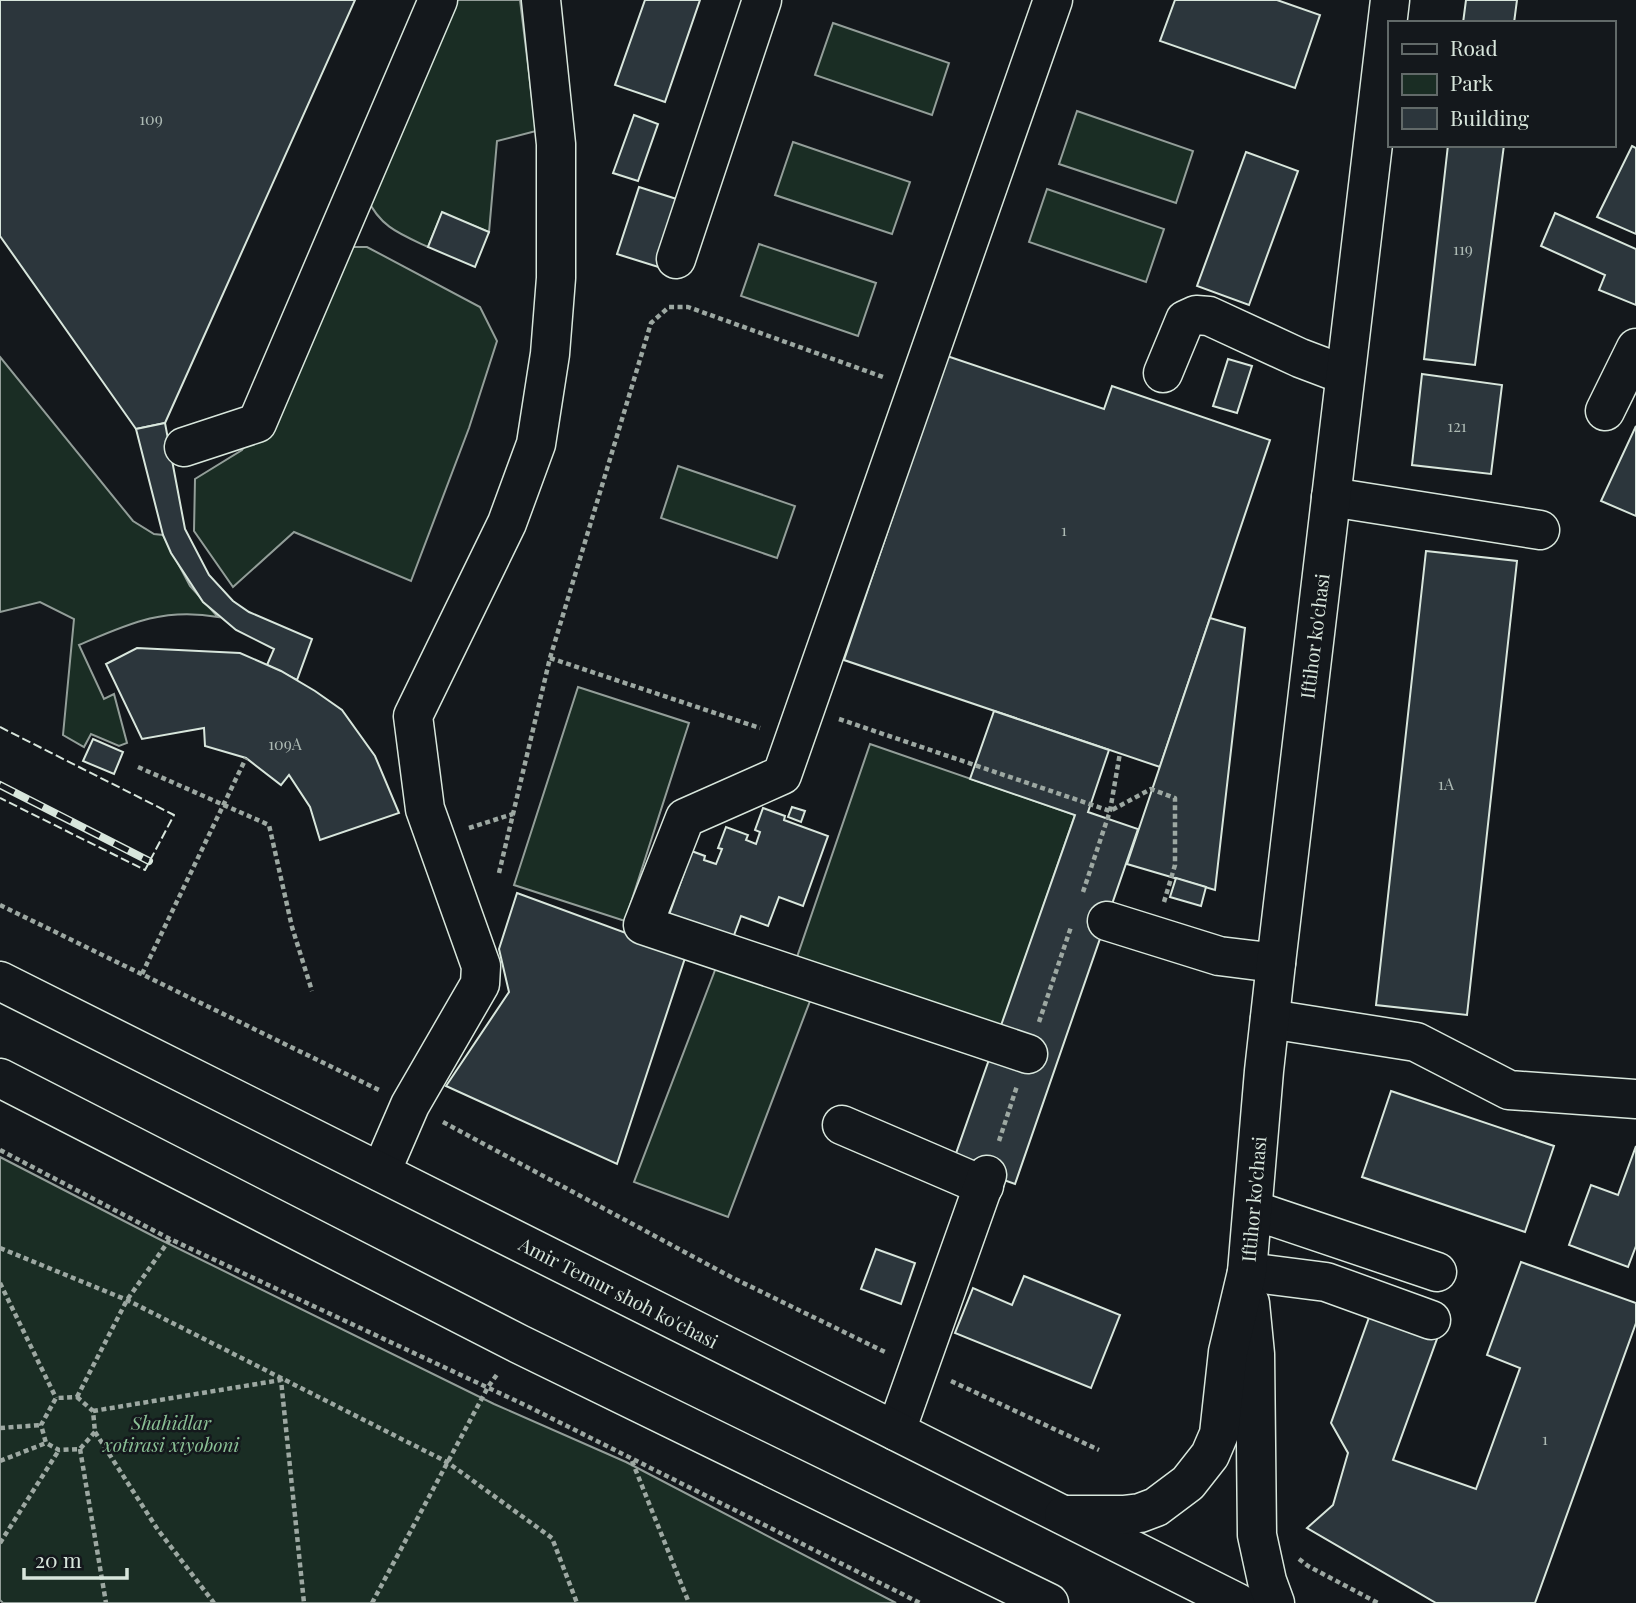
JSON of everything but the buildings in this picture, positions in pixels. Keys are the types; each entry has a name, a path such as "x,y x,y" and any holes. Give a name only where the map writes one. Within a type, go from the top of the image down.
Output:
{"main road":[{"path":"184,446 257,422 438,0"},
{"path":"380,1172 410,1105 480,984 481,966 425,809 413,716 507,523 536,444 550,354 556,278 556,158 552,91 541,0"},
{"path":"676,258 762,0"},
{"path":"1028,1054 643,925 685,818 782,775 1053,0"},
{"name":"Iftihor ko'chasi","path":"1389,21 1390,0"},
{"name":"Iftihor ko'chasi","path":"1064,1515 1140,1513 1166,1501 1197,1472 1210,1455 1219,1434 1228,1352 1247,1272 1276,962 1345,375 1384,92 1388,31"},
{"path":"1163,373 1185,320 1196,315 1209,316 1300,358 1345,375"},
{"path":"1605,411 1636,348"},
{"path":"1331,497 1540,530"},
{"path":"1086,915 1219,956 1276,962"},
{"name":"Amir Temur shoh ko'chasi","path":"0,981 1238,1603"},
{"path":"1270,1019 1416,1042 1508,1090 1636,1099"},
{"path":"0,1078 519,1344 1049,1603"},
{"path":"842,1125 985,1180 896,1431"},
{"path":"1252,1210 1437,1272"},
{"path":"1247,1272 1326,1282 1431,1320"},
{"name":"Iftihor ko'chasi","path":"1247,1272 1255,1354 1257,1535 1267,1581 1275,1603"}],"path":[{"path":"499,873 550,658 652,323 669,307 688,307 916,390"},
{"path":"550,658 800,723 1110,811 1151,789 1175,798 1175,865 1153,936"},
{"path":"985,1180 1028,1054 1086,915 1110,811 1119,753"},
{"path":"142,974 246,758"},
{"path":"138,767 269,825 292,927 312,991"},
{"path":"434,839 513,814"},
{"path":"0,905 410,1105 730,1277 1099,1450"},
{"path":"0,1150 170,1239 488,1387 920,1603"},
{"path":"77,1397 127,1300 170,1239"},
{"path":"0,1248 127,1300 447,1462 552,1538 575,1602"},
{"path":"0,1283 56,1398"},
{"path":"93,1411 281,1380"},
{"path":"281,1380 304,1603"},
{"path":"372,1603 488,1387"},
{"path":"56,1398 77,1397 93,1411 95,1432 158,1530 214,1603"},
{"path":"56,1398 41,1425 46,1443 59,1450 80,1448 95,1432"},
{"path":"0,1428 41,1425"},
{"path":"0,1461 46,1443"},
{"path":"80,1448 106,1603"},
{"path":"0,1543 59,1450"},
{"path":"631,1459 689,1603"},
{"path":"1298,1558 1378,1603"}],"green space":[{"path":"452,0 520,0 536,131 497,141 489,232 442,213 428,247 385,223 367,198"},
{"path":"833,23 949,63 932,115 815,75"},
{"path":"1077,111 1193,151 1176,203 1059,164"},
{"path":"793,142 910,182 892,234 775,195"},
{"path":"1047,189 1164,229 1146,282 1029,242"},
{"path":"759,244 876,283 858,336 741,296"},
{"path":"353,247 367,247 480,307 497,341 469,428 411,581 294,532 233,587 194,531 195,479 242,450 267,414 346,251"},
{"path":"0,357 133,521 154,534 163,535 190,586 218,617 180,614 146,619 79,645 104,699 114,694 127,743 119,746 91,734 84,747 63,735 74,619 40,602 0,612"},
{"path":"678,466 795,506 777,558 661,518"},
{"path":"578,687 689,723 625,921 514,885"},
{"path":"870,744 1075,815 1000,1031 796,960"},
{"path":"717,965 810,1001 728,1217 634,1182"},
{"name":"Shahidlar xotirasi xiyoboni","path":"0,1157 157,1238 494,1404 626,1462 896,1603 3,1603 0,1600"}],"railway":[{"path":"0,785 149,861"}],"fence":[{"path":"0,727 174,815 145,870 0,798"}]}
